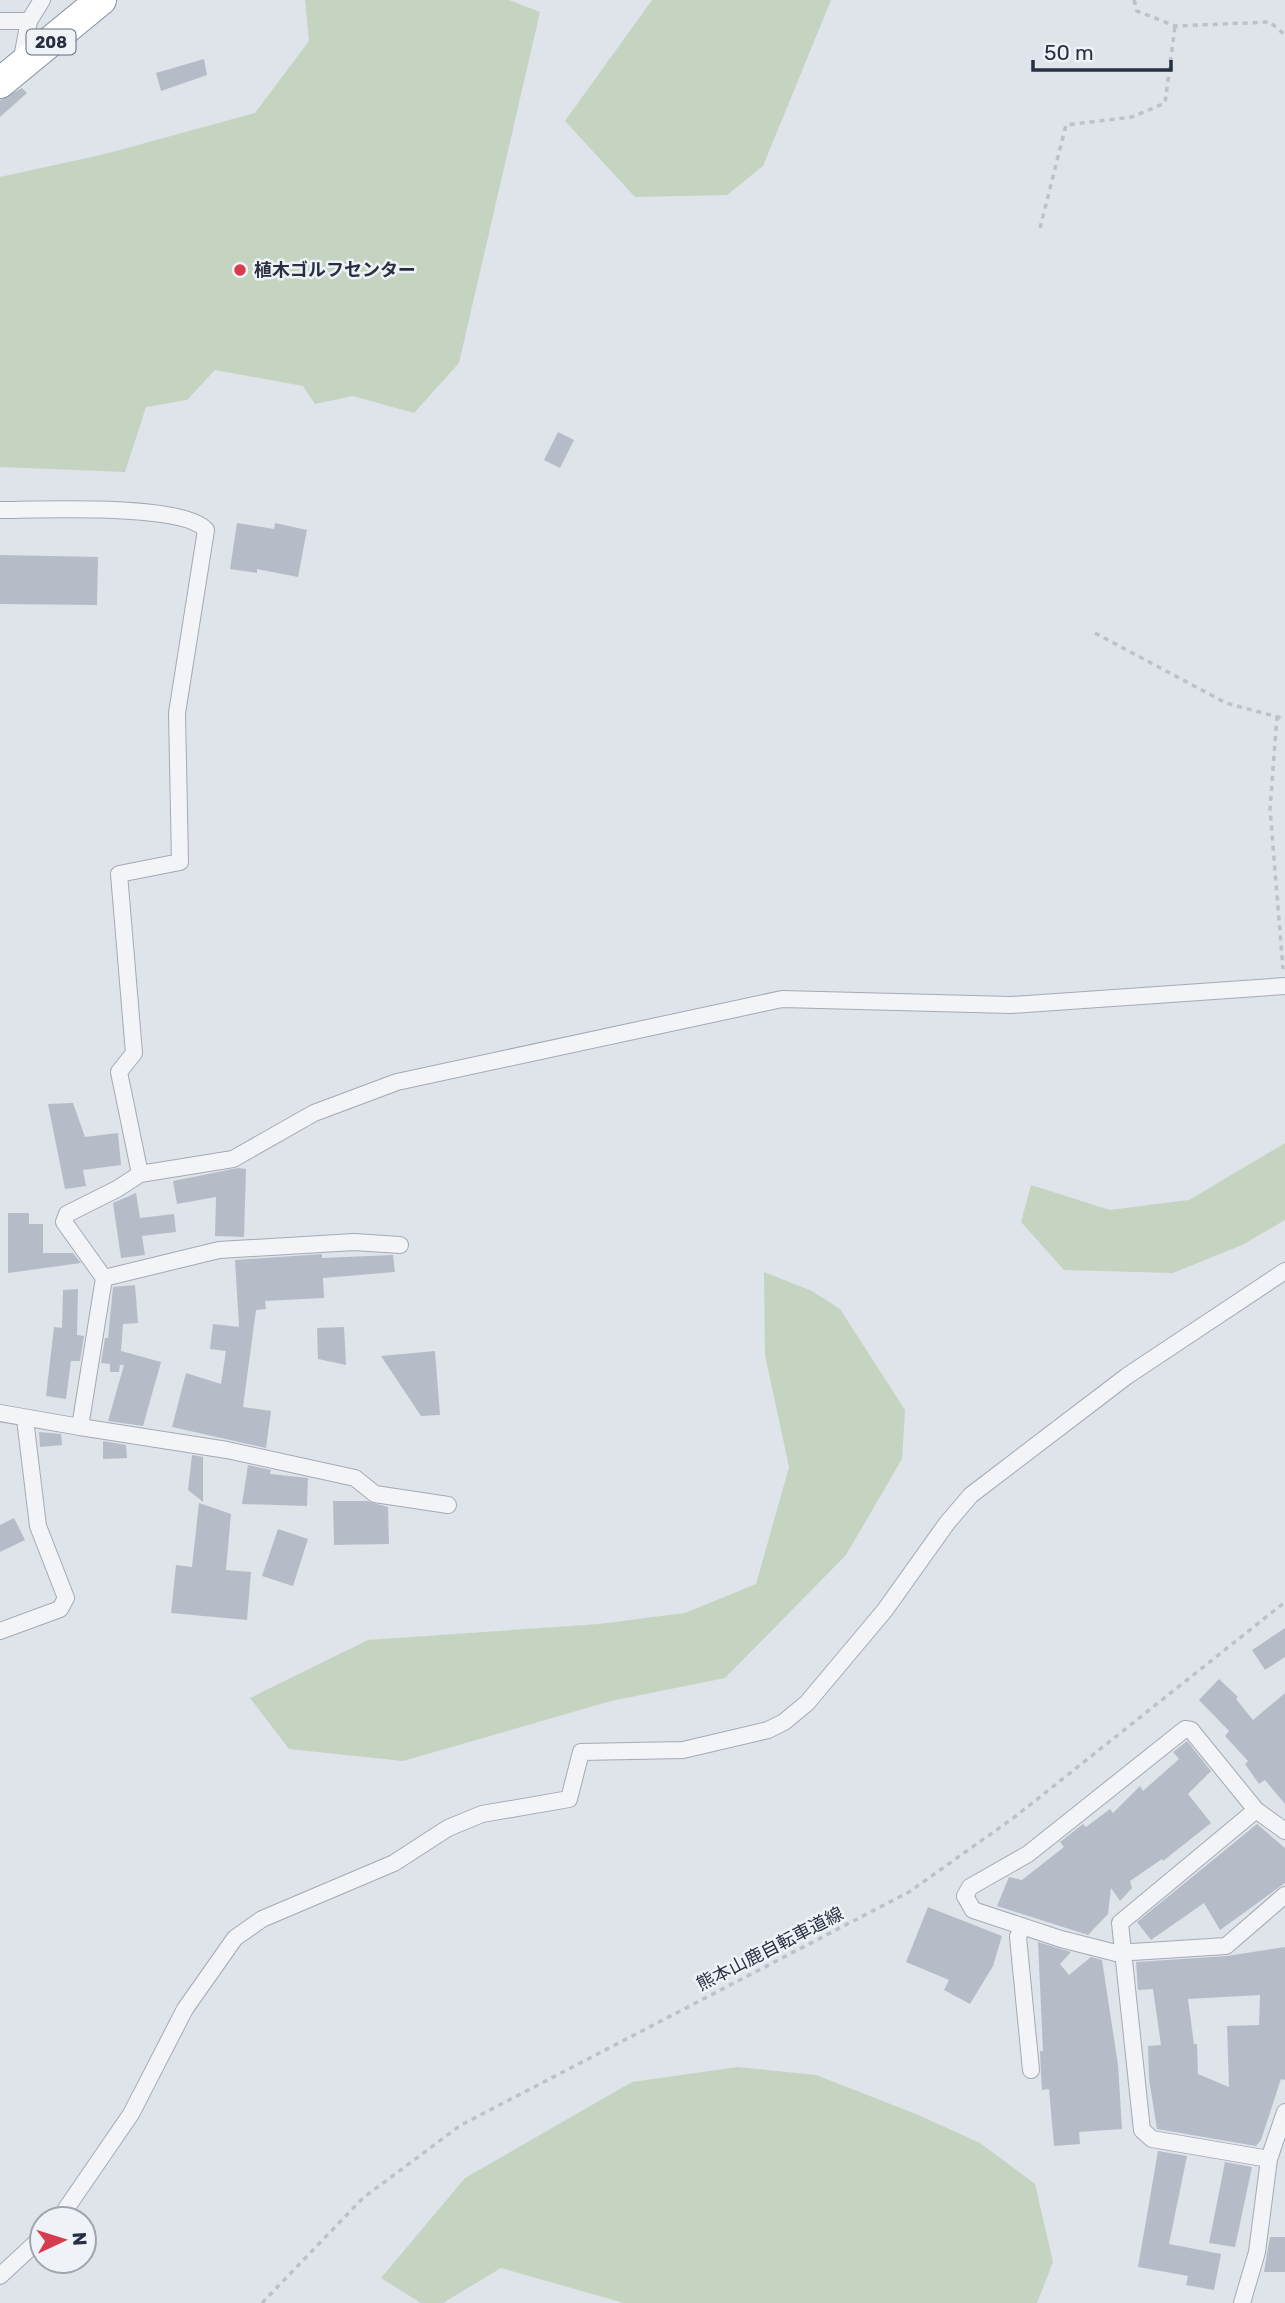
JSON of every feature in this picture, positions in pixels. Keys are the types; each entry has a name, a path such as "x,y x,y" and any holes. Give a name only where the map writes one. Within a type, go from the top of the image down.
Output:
{"highway":[{"name":"208","path":"10,76 101,0"}],"street":[{"path":"10,76 29,21 42,0"},
{"path":"0,21 29,21"},
{"path":"0,510 142,511 201,524 206,530 177,713 180,862 120,874 134,1053 119,1072 140,1174"},
{"path":"79,1427 104,1278 64,1222 67,1214 117,1189 140,1174 233,1159 314,1114 397,1082 782,999 1011,1005 1285,986"},
{"path":"104,1278 219,1250 354,1242 400,1245"},
{"path":"69,2205 131,2114 185,2008 235,1938 262,1919 394,1863 448,1828 482,1814 566,1801 575,1785 581,1752 683,1750 768,1730 784,1722 807,1703 867,1631 971,1495 1127,1376 1285,1271"},
{"path":"0,1413 227,1450 355,1478 375,1494 448,1505"},
{"path":"0,1631 60,1609 66,1598 38,1526 26,1419"},
{"path":"1285,1831 1256,1810 1191,1730 1185,1729 1028,1854 970,1887 965,1896 973,1910 1060,1939 1122,1952 1226,1946 1285,1895"},
{"path":"1256,1810 1120,1923 1142,2130 1152,2139 1269,2159"},
{"path":"1022,1926 1018,1937 1031,2070"},
{"path":"1242,2303 1257,2252 1269,2159 1285,2112"},
{"path":"0,2276 28,2250"}],"path":[{"path":"1134,0 1137,11 1175,26 1270,22 1285,35"},
{"path":"1040,228 1066,125 1132,117 1165,103 1175,26"},
{"path":"1095,633 1226,704 1285,719"},
{"path":"1277,716 1270,810 1285,986"},
{"name":"熊本山鹿自転車道線","path":"262,2303 363,2198 461,2125 909,1892 1016,1816 1285,1602"}],"green space":[{"name":"植木ゴルフセンター","path":"305,0 509,0 540,12 459,363 414,413 353,396 315,404 303,386 215,370 187,400 146,407 125,472 0,467 0,177 105,154 255,113 309,41"},
{"path":"652,0 831,0 763,166 727,195 635,197 565,121"},
{"path":"1285,1143 1285,1220 1242,1245 1173,1273 1064,1270 1021,1222 1031,1185 1110,1210 1189,1200"},
{"path":"764,1272 812,1291 840,1309 905,1410 902,1459 846,1555 725,1678 611,1701 403,1761 289,1749 250,1698 368,1640 599,1624 685,1613 756,1584 789,1467 765,1355"},
{"path":"738,2067 816,2075 916,2114 980,2143 1035,2184 1053,2262 1037,2303 624,2303 501,2268 443,2303 421,2303 381,2278 465,2178 632,2082"}],"building":[{"path":"204,59 207,75 161,91 156,73"},
{"path":"22,88 27,93 0,117 0,100"},
{"path":"558,432 574,440 560,468 544,460"},
{"path":"237,523 274,529 275,523 307,530 298,577 257,569 257,573 230,569"},
{"path":"0,555 98,557 97,605 0,604"},
{"path":"73,1103 85,1137 118,1133 121,1165 83,1170 86,1186 65,1189 48,1104"},
{"path":"238,1168 246,1169 244,1237 215,1236 216,1197 177,1204 173,1181"},
{"path":"136,1193 140,1218 174,1214 176,1232 142,1236 145,1255 121,1258 113,1203"},
{"path":"8,1213 29,1213 29,1224 43,1224 43,1253 73,1253 81,1263 8,1273"},
{"path":"322,1254 322,1258 393,1255 395,1272 323,1278 324,1298 265,1301 266,1309 256,1310 243,1407 271,1411 266,1448 172,1427 186,1373 221,1384 226,1351 210,1349 213,1324 239,1327 235,1260"},
{"path":"135,1285 138,1323 123,1324 121,1351 161,1362 143,1426 108,1421 124,1365 120,1365 119,1372 110,1372 110,1364 101,1363 105,1338 108,1338 113,1287"},
{"path":"78,1289 77,1335 84,1336 80,1361 71,1361 66,1399 46,1396 54,1327 62,1328 63,1290"},
{"path":"344,1327 346,1365 318,1359 317,1328"},
{"path":"435,1351 440,1415 421,1416 381,1356"},
{"path":"39,1432 61,1434 62,1445 40,1447"},
{"path":"103,1441 126,1445 127,1458 103,1459"},
{"path":"192,1455 203,1457 203,1502 188,1490"},
{"path":"248,1465 271,1470 270,1474 308,1478 307,1506 242,1504"},
{"path":"333,1501 367,1501 388,1507 389,1544 334,1545"},
{"path":"199,1503 231,1514 226,1570 251,1572 247,1620 171,1613 176,1565 192,1567"},
{"path":"14,1518 25,1540 0,1552 0,1525"},
{"path":"278,1529 308,1539 293,1586 262,1576"},
{"path":"1285,1628 1285,1657 1265,1670 1252,1650"},
{"path":"1219,1679 1238,1697 1236,1699 1253,1720 1285,1693 1285,1804 1265,1780 1259,1784 1245,1764 1248,1761 1225,1736 1229,1731 1199,1700"},
{"path":"1187,1741 1211,1771 1188,1794 1211,1823 1163,1861 1162,1859 1130,1881 1132,1888 1120,1901 1111,1888 1108,1914 1088,1935 997,1906 1009,1877 1022,1880 1064,1847 1060,1842 1083,1824 1086,1827 1110,1809 1113,1813 1140,1786 1143,1791 1179,1759 1173,1752"},
{"path":"1257,1824 1285,1848 1285,1883 1220,1930 1204,1903 1151,1940 1137,1922"},
{"path":"928,1907 1002,1936 993,1966 970,2004 944,1990 949,1980 906,1962"},
{"path":"1038,1942 1071,1952 1060,1964 1069,1975 1091,1957 1102,1960 1118,2065 1122,2129 1079,2132 1080,2144 1054,2146 1049,2089 1042,2090"},
{"path":"1285,1947 1285,2080 1281,2079 1261,2140 1256,2146 1157,2129 1149,2079 1148,2046 1161,2045 1153,1989 1138,1990 1136,1962 1227,1956","holes":["1260,1995 1259,2025 1227,2026 1229,2087 1198,2074 1197,2044 1194,2044 1188,1999"]},
{"path":"1158,2151 1187,2156 1169,2244 1221,2254 1214,2290 1186,2285 1188,2276 1138,2267"},
{"path":"1225,2162 1252,2167 1235,2247 1209,2243"},
{"path":"1270,2237 1285,2237 1285,2272 1264,2272"}],"place":[{"name":"植木ゴルフセンター","path":"240,270"}]}
